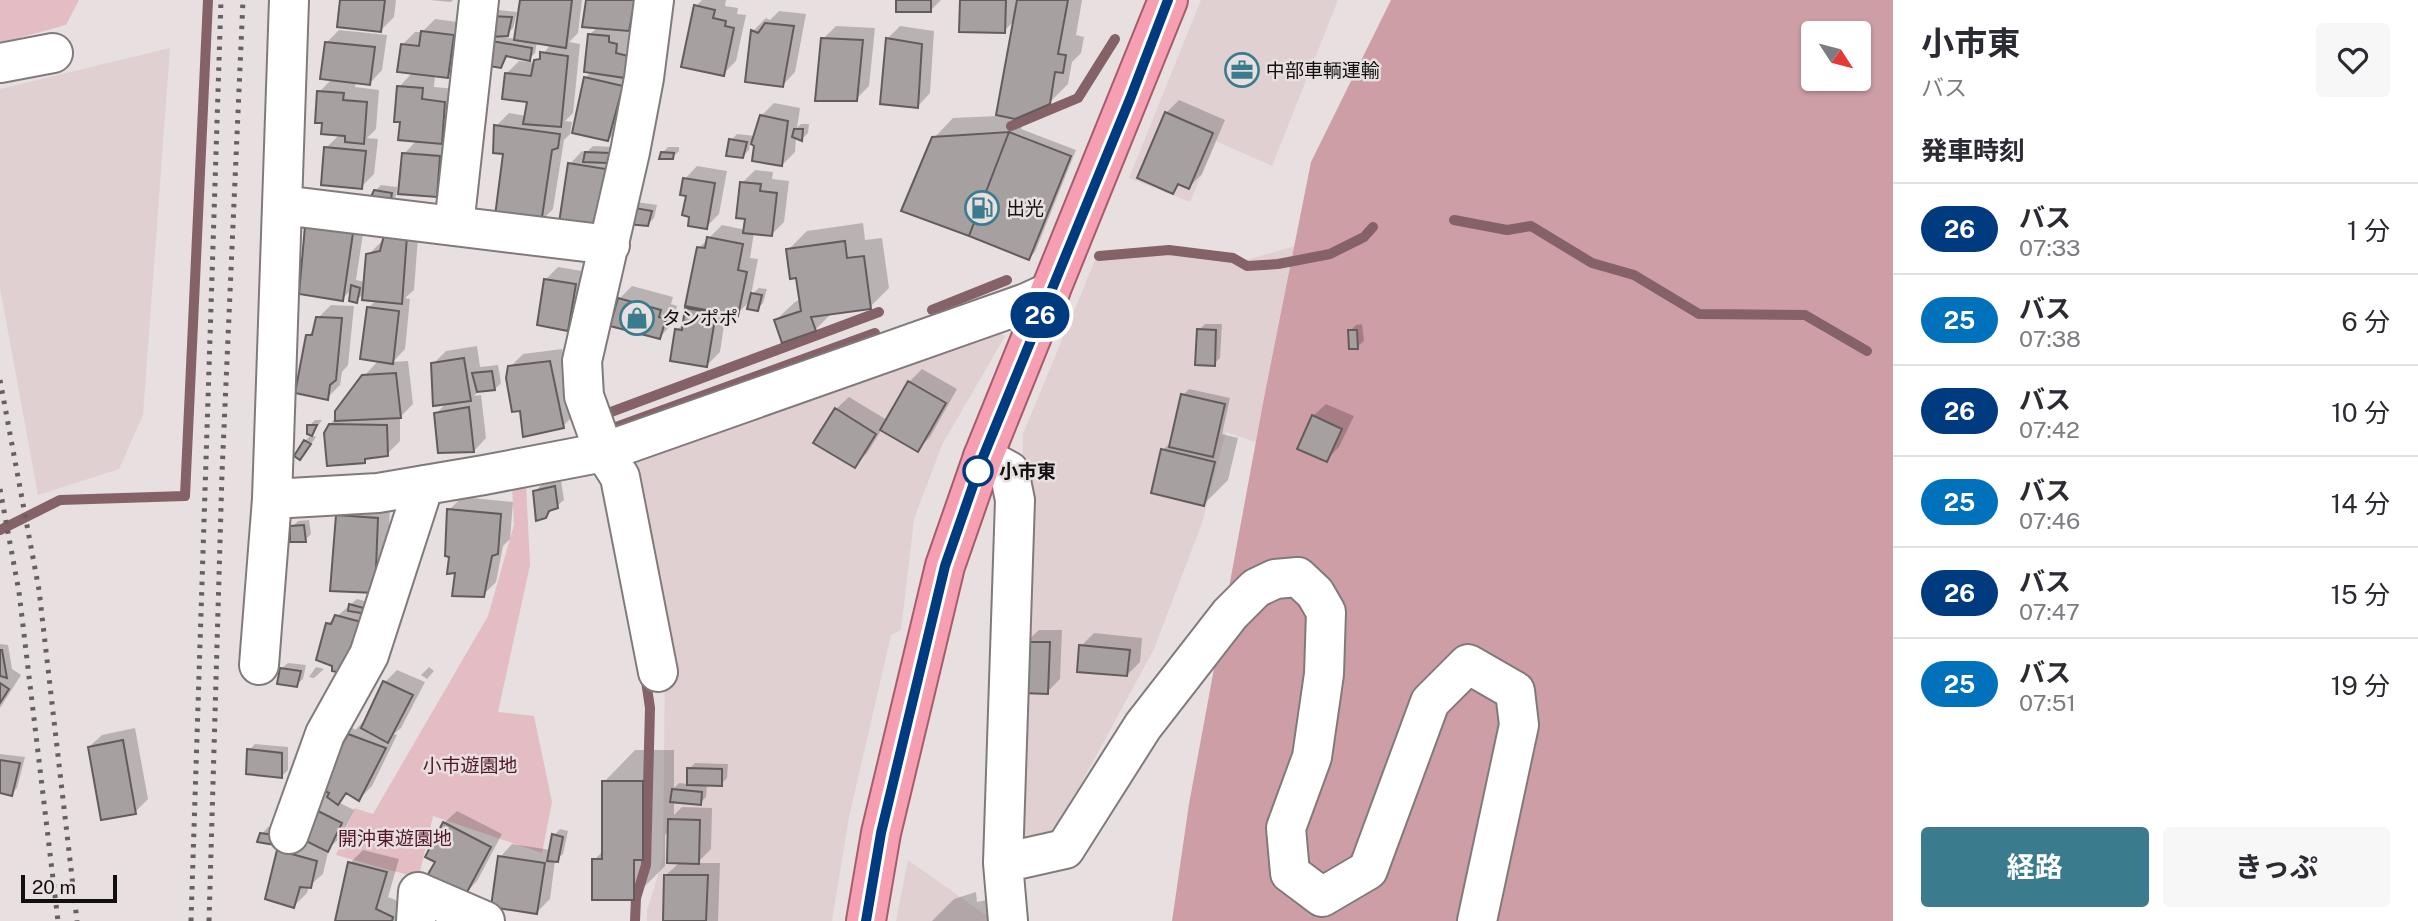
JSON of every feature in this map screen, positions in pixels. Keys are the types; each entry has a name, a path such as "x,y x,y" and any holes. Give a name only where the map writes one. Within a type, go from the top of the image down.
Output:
{"highway":[{"path":"866,921 881,833 945,566 983,457 1168,0"}],"street":[{"path":"259,665 272,499 289,0"},
{"path":"454,226 479,0"},
{"path":"654,0 644,78 610,245 582,361 584,396 599,439 620,477 658,672"},
{"path":"0,63 53,53"},
{"path":"282,205 610,245"},
{"path":"272,499 378,493 424,485 599,439 1013,307 1050,292"},
{"path":"983,457 1009,471 1015,500 1003,863 1008,921"},
{"path":"289,834 325,734 369,655 424,485"},
{"path":"1003,863 1065,849 1143,726 1230,614 1256,588 1275,579 1298,577 1315,593 1326,612 1324,674 1312,757 1286,828 1290,873 1322,897 1368,870 1430,702 1468,664 1515,691 1518,725 1477,921"},
{"path":"416,921 418,892 485,921"}],"shaded area":[{"name":"中部車輌運輸","path":"1201,0 1338,0 1272,166 1216,141 1190,202 1129,178"},
{"path":"1391,0 1893,0 1893,921 1172,921 1189,804 1264,398 1311,162"},
{"path":"170,48 143,415 119,469 38,495 0,288 0,89"},
{"path":"1313,241 1330,468 1226,432 1202,523 1154,649 1057,828 1041,840 1023,837 1017,832 1023,434 1095,260 1181,252 1239,262"},
{"path":"986,324 1005,336 942,445 914,519 901,630 891,635 849,817 832,921 647,921 647,911 663,859 665,659 629,462"},
{"path":"908,860 990,918 990,921 896,921"}],"green space":[{"path":"0,0 79,0 66,25 0,43"},
{"name":"小市遊園地","path":"526,484 530,565 498,712 534,716 552,802 542,853 433,816 419,876 336,855 354,808 373,814 488,616 514,525 512,485"}],"building":[{"path":"340,0 385,0 381,32 337,27"},
{"path":"520,0 572,0 566,48 514,40"},
{"path":"586,0 635,0 629,31 582,27"},
{"path":"896,0 931,0 931,12 896,12"},
{"path":"960,0 1006,0 1005,33 959,32"},
{"path":"1017,0 1068,0 1058,54 1066,55 1063,73 1055,72 1050,104 1015,119 996,115"},
{"path":"694,5 715,10 713,18 726,21 725,26 734,28 724,76 681,67"},
{"path":"491,16 512,17 508,36 488,37"},
{"path":"765,23 794,26 783,87 745,82 751,30 758,33"},
{"path":"421,31 454,35 448,78 397,72 401,44 419,46"},
{"path":"588,34 609,36 609,42 617,44 616,53 628,56 625,78 584,72"},
{"path":"821,38 863,40 857,101 815,101"},
{"path":"886,38 922,44 918,108 880,104"},
{"path":"486,40 532,48 530,61 506,56 501,68 483,65"},
{"path":"325,42 375,47 370,85 320,79"},
{"path":"540,52 568,56 561,127 523,124 527,102 502,99 505,73 531,76 534,60 540,59"},
{"path":"584,77 623,86 608,141 572,133"},
{"path":"397,86 423,88 422,99 445,102 442,144 398,140 400,122 394,122"},
{"path":"317,91 344,93 343,100 367,102 364,144 345,142 345,136 321,134 322,123 315,123"},
{"path":"1165,112 1213,133 1189,189 1178,184 1173,194 1137,178"},
{"path":"760,115 788,121 782,166 752,161 754,146 751,144"},
{"path":"494,125 560,134 558,148 552,150 541,224 495,216 503,154 493,153"},
{"path":"794,129 803,129 802,141 792,137"},
{"path":"1009,132 969,236 901,211 932,137"},
{"path":"1009,132 1071,156 1029,260 969,236"},
{"path":"729,139 747,142 743,158 726,156"},
{"path":"324,147 366,151 362,189 321,185"},
{"path":"585,152 610,153 608,163 583,162"},
{"path":"661,152 674,153 673,159 659,159"},
{"path":"402,153 440,156 437,197 398,194"},
{"path":"568,163 606,169 593,232 559,223"},
{"path":"683,178 715,183 707,229 688,226 689,217 682,215 686,196 680,195"},
{"path":"740,182 761,184 760,191 777,193 772,236 743,233 745,219 736,218"},
{"path":"374,190 392,193 390,204 370,199"},
{"path":"629,207 652,211 648,226 627,224"},
{"path":"305,226 353,233 343,301 299,294"},
{"path":"384,235 407,236 402,304 362,300 366,254 380,251"},
{"path":"707,237 743,244 738,270 747,272 738,316 685,306 697,247 705,248"},
{"path":"845,241 847,258 864,256 871,309 811,317 816,331 782,343 774,320 801,311 796,278 790,279 786,249"},
{"path":"544,279 576,284 568,331 537,325"},
{"path":"351,285 360,288 357,303 349,301"},
{"path":"751,293 762,295 758,311 747,309"},
{"name":"タンポポ","path":"618,298 661,310 659,317 666,319 660,339 610,326"},
{"path":"367,307 399,311 393,364 360,359"},
{"path":"685,308 716,313 707,367 670,361 675,329 682,330"},
{"path":"316,317 342,318 336,380 330,385 328,400 295,393 306,335 312,335"},
{"path":"1197,329 1216,330 1215,366 1195,365"},
{"path":"1348,330 1357,330 1358,349 1349,349"},
{"path":"464,358 471,401 433,406 431,363"},
{"path":"550,361 564,428 523,437 520,411 512,412 506,378 508,366"},
{"path":"492,371 495,390 477,392 472,373"},
{"path":"396,373 401,418 335,421 335,411 362,375"},
{"path":"908,381 946,403 918,452 880,430"},
{"path":"1181,394 1225,404 1213,457 1169,447"},
{"path":"469,407 474,452 438,453 434,413"},
{"path":"835,408 876,434 855,468 813,443"},
{"path":"1312,415 1342,429 1327,462 1297,449"},
{"path":"329,424 387,425 388,456 365,459 365,463 327,466 324,433"},
{"path":"307,425 317,425 312,436 307,434"},
{"path":"304,440 311,444 300,460 294,456"},
{"path":"1161,449 1215,462 1204,506 1151,493"},
{"path":"555,486 558,508 549,511 546,518 536,521 533,491"},
{"path":"447,509 501,514 498,554 492,556 484,597 452,596 455,573 447,574 449,557 445,556"},
{"path":"336,515 378,518 375,593 330,591"},
{"path":"304,525 306,542 290,542 290,526"},
{"path":"349,604 371,610 367,614 348,611"},
{"path":"335,615 365,623 349,675 332,671 332,666 316,660 326,623 331,624"},
{"path":"1024,642 1050,642 1048,694 1023,693"},
{"path":"1079,645 1130,650 1127,676 1077,672"},
{"path":"2,650 7,678 0,676"},
{"path":"280,668 301,671 297,687 277,684"},
{"path":"383,681 413,695 388,743 361,728"},
{"path":"0,683 9,689 0,703"},
{"path":"348,734 386,748 359,801 346,793 338,805 327,797 329,793 315,786 338,739 343,743"},
{"path":"123,740 136,814 101,820 88,747"},
{"path":"247,749 282,753 282,778 246,774"},
{"path":"0,760 20,763 12,796 0,793"},
{"path":"687,768 722,769 722,786 687,785"},
{"path":"602,781 643,781 643,860 634,860 634,900 592,900 592,859 602,859"},
{"path":"672,789 702,792 701,805 670,802"},
{"path":"316,810 342,823 328,852 296,836"},
{"path":"668,819 700,820 699,864 667,863"},
{"path":"443,822 491,847 465,896 427,876 435,862 425,857"},
{"path":"260,833 284,836 281,846 257,842"},
{"path":"552,834 563,837 558,862 547,861"},
{"path":"277,850 317,861 311,888 300,887 294,908 265,899"},
{"path":"498,856 545,863 537,914 491,907"},
{"path":"348,862 387,872 376,909 393,917 392,921 335,921"},
{"path":"664,875 708,875 706,921 663,921"}],"waterway":[{"path":"0,530 60,500 185,496 208,0"},
{"path":"1011,126 1078,98 1115,39"},
{"path":"1454,220 1507,230 1531,226 1592,263 1634,275 1699,314 1805,315 1867,351"},
{"path":"1099,256 1169,250 1233,258 1247,266 1278,264 1330,254 1364,237 1373,227"},
{"path":"932,310 1007,280"},
{"path":"611,412 879,312"},
{"path":"605,431 875,333"},
{"path":"635,921 636,898 646,865 650,708 645,674"}],"railway":[{"path":"191,921 221,0"},
{"path":"209,921 222,473 243,0"},
{"path":"0,380 39,590 77,921"},
{"path":"0,489 19,592 58,921"}],"bus line":[{"name":"26","path":"866,921 881,833 945,566 983,457 1168,0"}],"place":[{"name":"中部車輌運輸","path":"1242,70"},
{"name":"出光","path":"982,208"},
{"name":"タンポポ","path":"637,318"},
{"name":"小市東","path":"978,471"}],"park label":[{"name":"開沖東遊園地","path":"395,838"}]}
